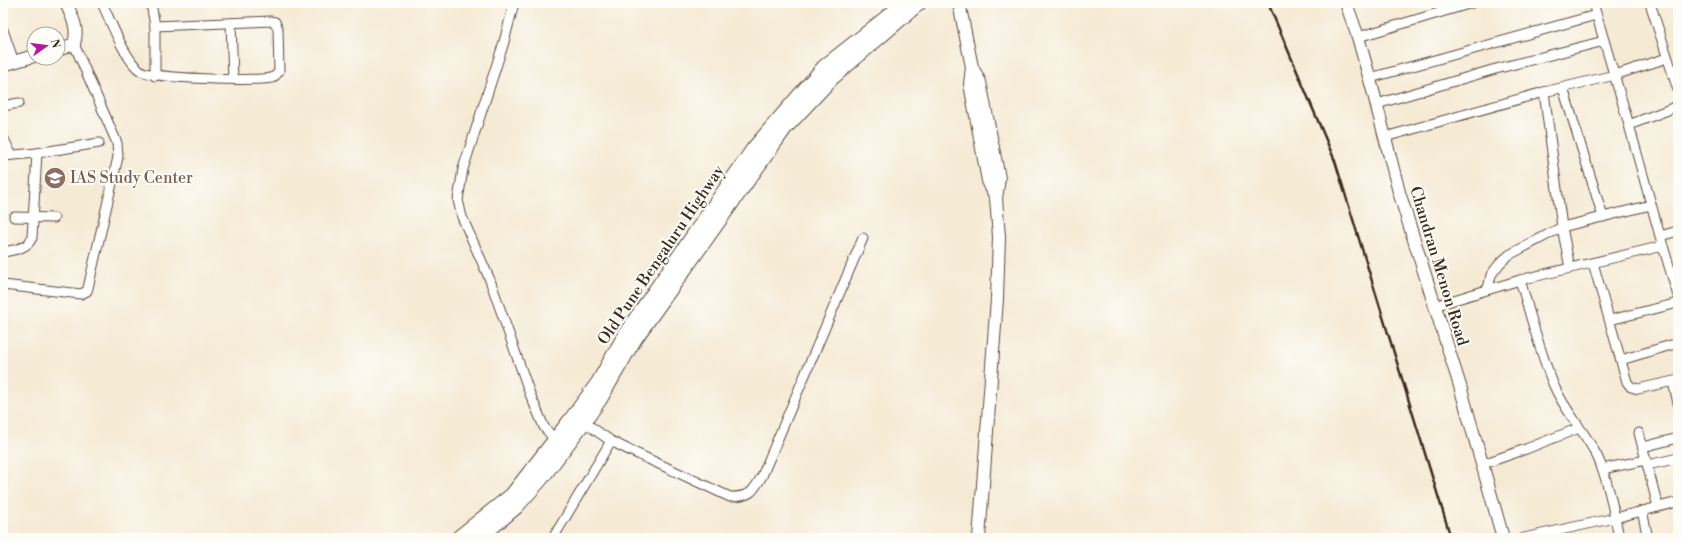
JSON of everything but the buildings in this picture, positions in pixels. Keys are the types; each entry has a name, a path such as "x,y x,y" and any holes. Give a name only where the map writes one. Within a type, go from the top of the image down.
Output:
{"main road":[{"name":"Old Pune Bengaluru Highway","path":"458,538 512,495 555,440 598,383 628,330 754,148 824,67 906,3"},
{"name":"Old Pune Bengaluru Highway","path":"479,538 516,507 541,479 584,422 600,399 634,340 785,128 832,78 919,3"}],"street":[{"path":"3,285 81,294 87,291 118,157 117,143 74,44 76,28 74,19 66,3"},
{"path":"102,3 134,65 142,72 156,76 266,79 272,78 278,71 278,29 275,22 155,26"},
{"path":"151,3 155,26 156,76"},
{"path":"514,3 504,42 463,168 458,200 462,217 490,280 532,400 544,427 555,440"},
{"path":"959,3 972,67 970,84 988,181 996,198 999,237 997,299 979,538"},
{"name":"Chandran Menon Road","path":"1346,3 1370,78 1399,192 1483,464 1503,538"},
{"path":"1358,37 1472,3"},
{"path":"1593,3 1678,296"},
{"path":"1650,3 1678,90"},
{"path":"1370,78 1596,15"},
{"path":"232,23 233,79"},
{"path":"3,30 9,64 26,59"},
{"path":"1377,104 1492,70 1604,41"},
{"path":"66,47 74,44"},
{"path":"1385,137 1544,92 1615,75 1667,58"},
{"path":"1562,88 1603,217"},
{"path":"1544,92 1562,227 1570,268"},
{"path":"3,106 19,103"},
{"path":"1629,124 1678,106"},
{"path":"3,137 7,155 37,153 100,142"},
{"path":"3,252 19,249 30,243 32,238 32,217 37,153"},
{"path":"1488,289 1491,275 1500,263 1510,255 1562,227 1651,204"},
{"path":"14,217 54,218"},
{"path":"1660,236 1678,231"},
{"path":"584,422 611,441 730,497 742,497 750,494 755,489 762,476 863,238"},
{"path":"1434,306 1520,280 1663,246"},
{"path":"1593,263 1621,360 1631,387 1634,388 1676,381 1678,403"},
{"path":"1520,280 1555,388 1566,408 1591,445 1602,469 1619,538"},
{"path":"1610,320 1678,303"},
{"path":"1621,360 1678,344"},
{"path":"1483,464 1579,428"},
{"path":"1639,433 1658,507"},
{"path":"1643,447 1678,438"},
{"path":"553,538 611,441"},
{"path":"1602,469 1678,458"},
{"path":"1524,538 1615,518 1678,502"},
{"path":"1642,511 1648,538"}],"railway":[{"path":"1268,3 1335,161 1451,538"}],"place":[{"name":"IAS Study Center","path":"55,178"}]}
